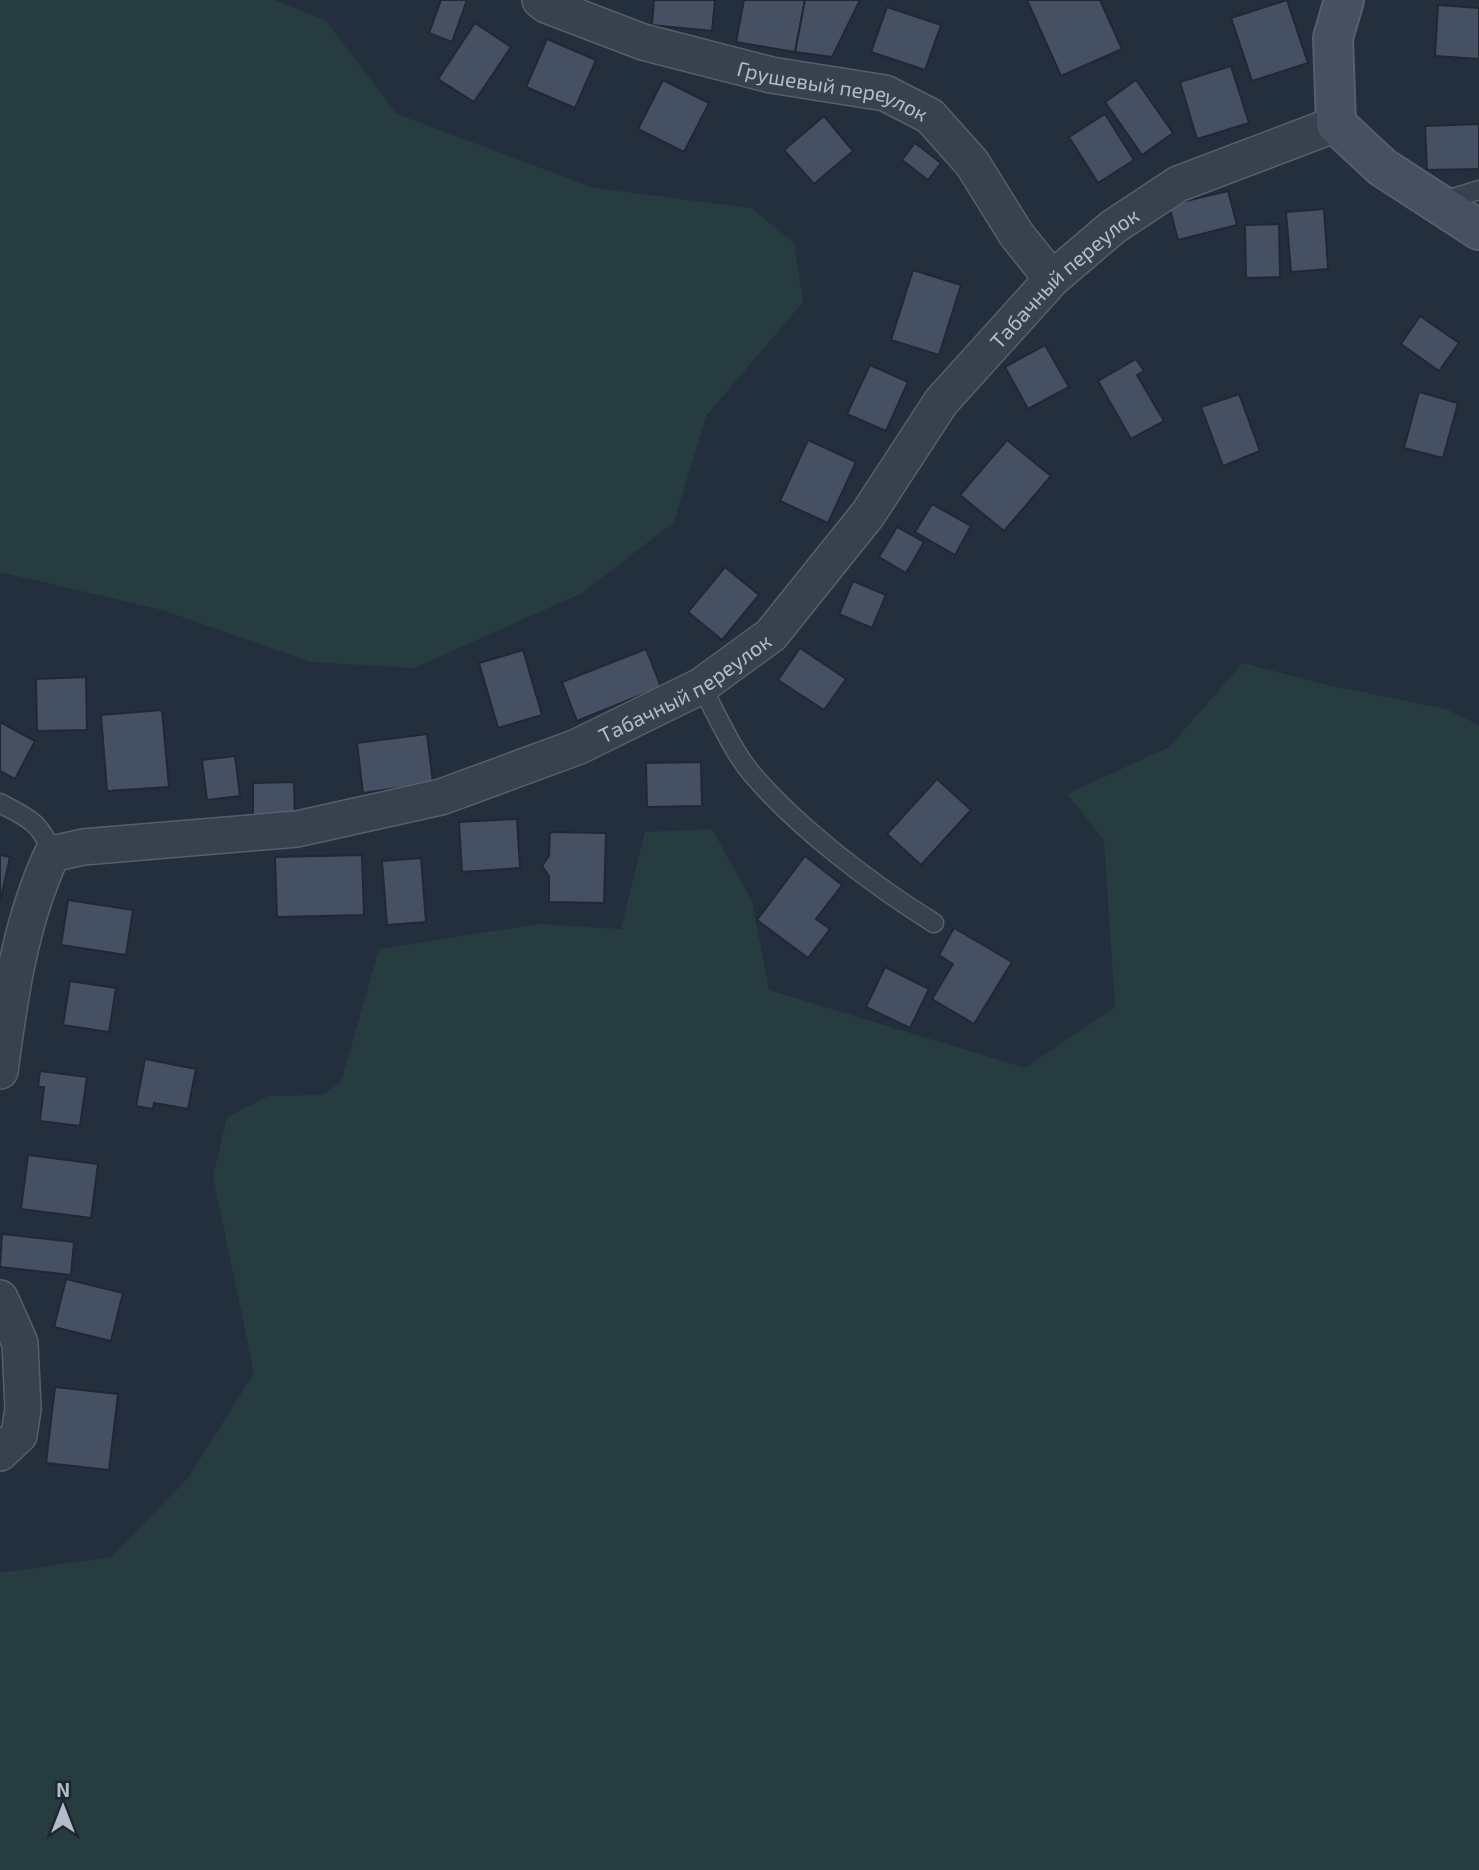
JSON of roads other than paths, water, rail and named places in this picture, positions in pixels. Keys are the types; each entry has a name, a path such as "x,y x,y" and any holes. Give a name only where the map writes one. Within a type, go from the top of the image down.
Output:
{"street":[{"name":"Грушевый переулок","path":"540,0 546,5 643,42 771,75 885,93 930,116 972,163 1016,234 1052,279"},
{"path":"1344,0 1333,38 1336,124 1382,167 1440,202 1479,230"},
{"name":"Табачный переулок","path":"52,854 83,847 297,829 441,797 577,747 701,685 771,635 868,514 940,402 1052,279 1113,227 1178,184 1336,124"},
{"path":"0,1071 13,976 37,888 52,854"},
{"path":"0,1298 20,1343 23,1409 19,1435 0,1453"}],"lane":[{"path":"1440,202 1479,190"},
{"path":"701,685 751,773 797,818 884,892 934,923"},
{"path":"0,803 33,821 45,833 52,854"}]}
